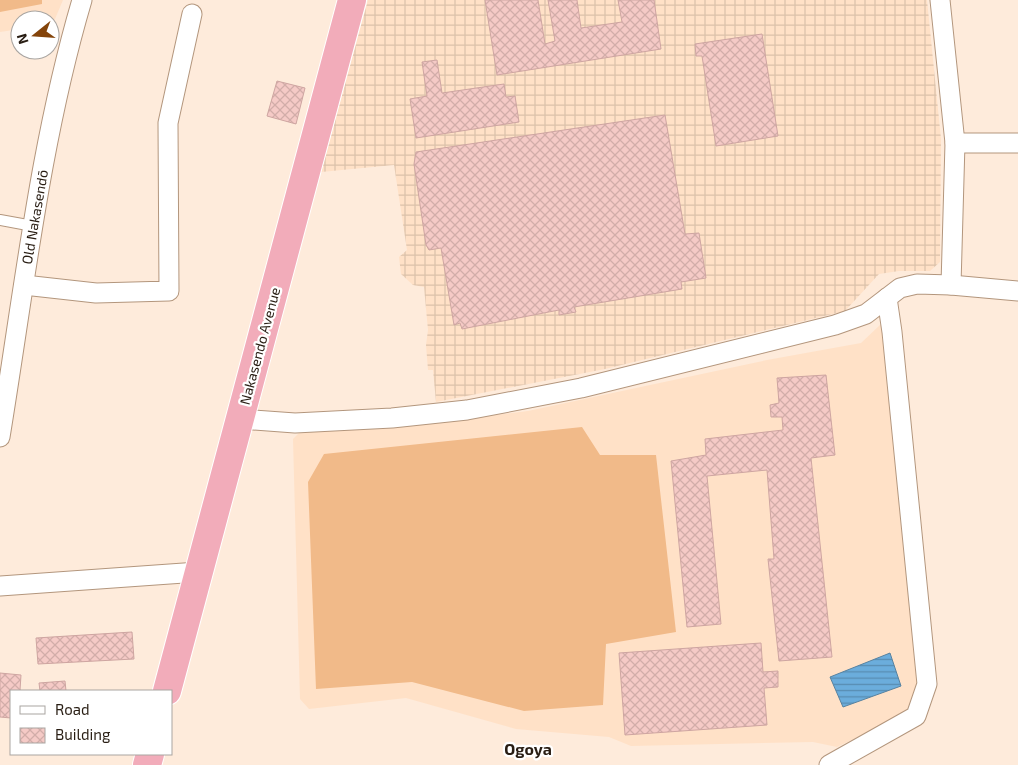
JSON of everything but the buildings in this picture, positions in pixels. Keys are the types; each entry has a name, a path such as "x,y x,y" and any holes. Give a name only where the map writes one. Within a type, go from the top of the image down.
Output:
{"highway":[{"name":"Nakasendo Avenue","path":"167,690 352,0"}],"street":[{"name":"Old Nakasendō","path":"0,437 5,375 24,286 54,114 69,44 82,0"},
{"path":"940,0 955,143 951,285"},
{"path":"24,286 96,293 169,291 168,123 192,14"},
{"path":"955,143 1018,143"},
{"path":"240,419 295,423 392,418 467,410 581,388 835,325 866,314 900,288 917,284 1018,291"},
{"path":"829,765 916,716 927,684 887,298"},
{"path":"0,586 198,572"}],"lane":[{"path":"0,220 33,226"}],"shaded area":[{"path":"0,0 63,0 59,10 10,10 10,30 0,32"},
{"path":"0,0 42,0 42,4 0,12"},
{"path":"368,0 927,0 941,139 940,262 930,271 899,271 879,274 845,311 605,369 436,402 433,370 428,370 426,345 428,330 424,287 413,285 401,274 399,257 407,250 394,165 321,172"},
{"path":"881,324 919,656 918,688 912,711 837,747 813,742 631,746 609,737 516,729 406,698 309,709 300,699 293,439 300,432 427,423 528,411 767,360 861,343"},
{"path":"582,427 600,455 656,455 676,632 606,644 603,705 524,711 412,682 316,689 308,482 324,454"}],"water":[{"path":"890,653 901,686 843,707 830,677"}],"district":[{"name":"Ogoya","path":"528,749"}]}
